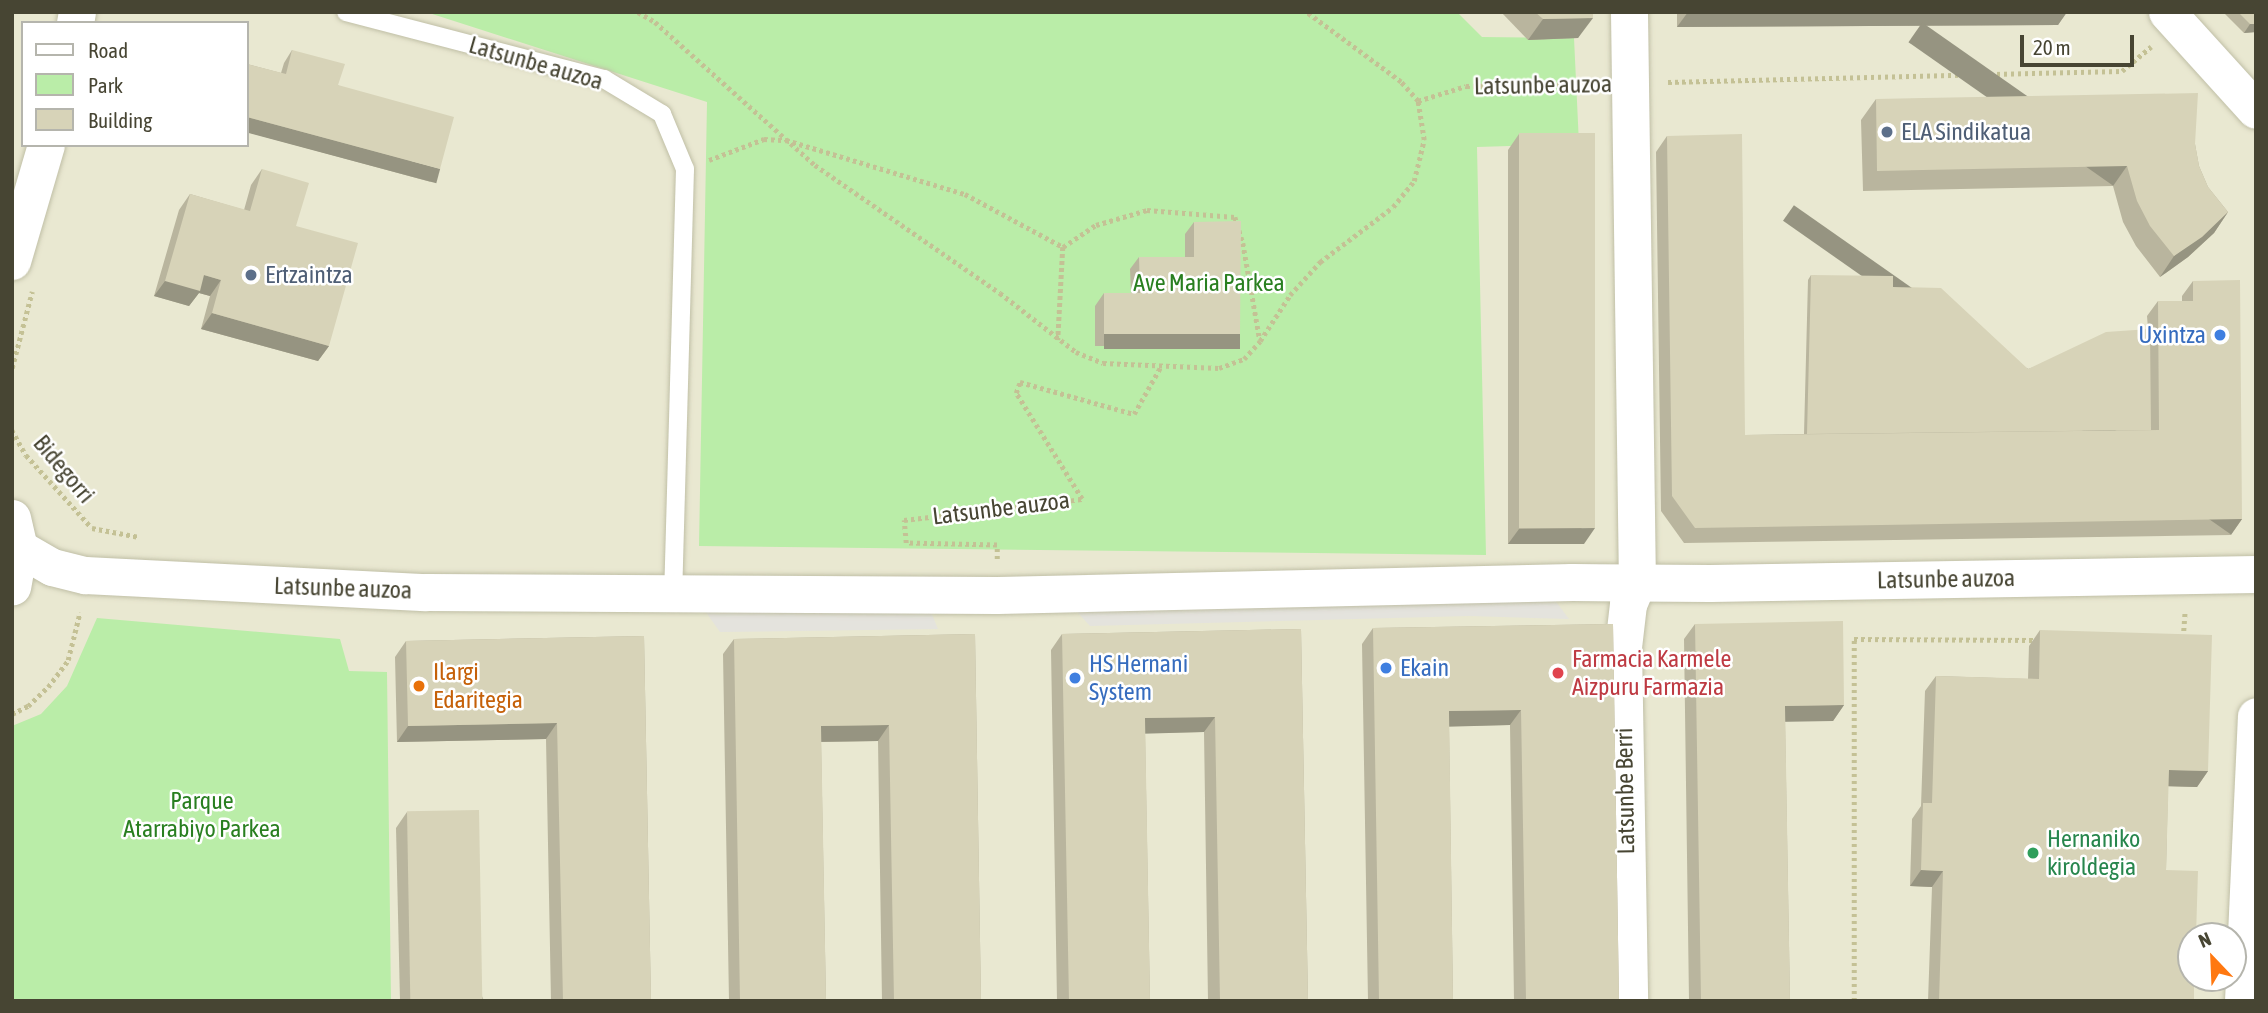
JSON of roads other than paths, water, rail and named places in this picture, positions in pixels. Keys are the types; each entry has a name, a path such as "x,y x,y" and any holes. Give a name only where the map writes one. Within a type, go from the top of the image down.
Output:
{"street":[{"name":"Latsunbe auzoa","path":"1629,12 1637,583"},
{"path":"2173,18 2256,110"},
{"path":"12,261 45,147"},
{"name":"Latsunbe auzoa","path":"15,533 52,567 85,575 426,592 997,595 2256,574"},
{"path":"12,586 15,533"},
{"name":"Latsunbe Berri","path":"1629,1001 1623,647 1628,604 1637,583"},
{"path":"2242,1001 2256,716"}],"lane":[{"name":"Latsunbe auzoa","path":"346,12 604,79 662,114 685,169 673,593"}],"place":[{"name":"ELA Sindikatua","path":"1887,132"},
{"name":"Ertzaintza","path":"251,275"},
{"name":"Uxintza","path":"2220,335"},
{"name":"Ekain","path":"1386,668"},
{"name":"Farmacia Karmele Aizpuru Farmazia","path":"1558,673"},
{"name":"HS Hernani System","path":"1075,678"},
{"name":"Ilargi Edaritegia","path":"419,686"},
{"name":"Hernaniko kiroldegia","path":"2033,853"}],"park label":[{"name":"Ave Maria Parkea","path":"1209,283"},
{"name":"Parque Atarrabiyo Parkea","path":"202,815"}]}
